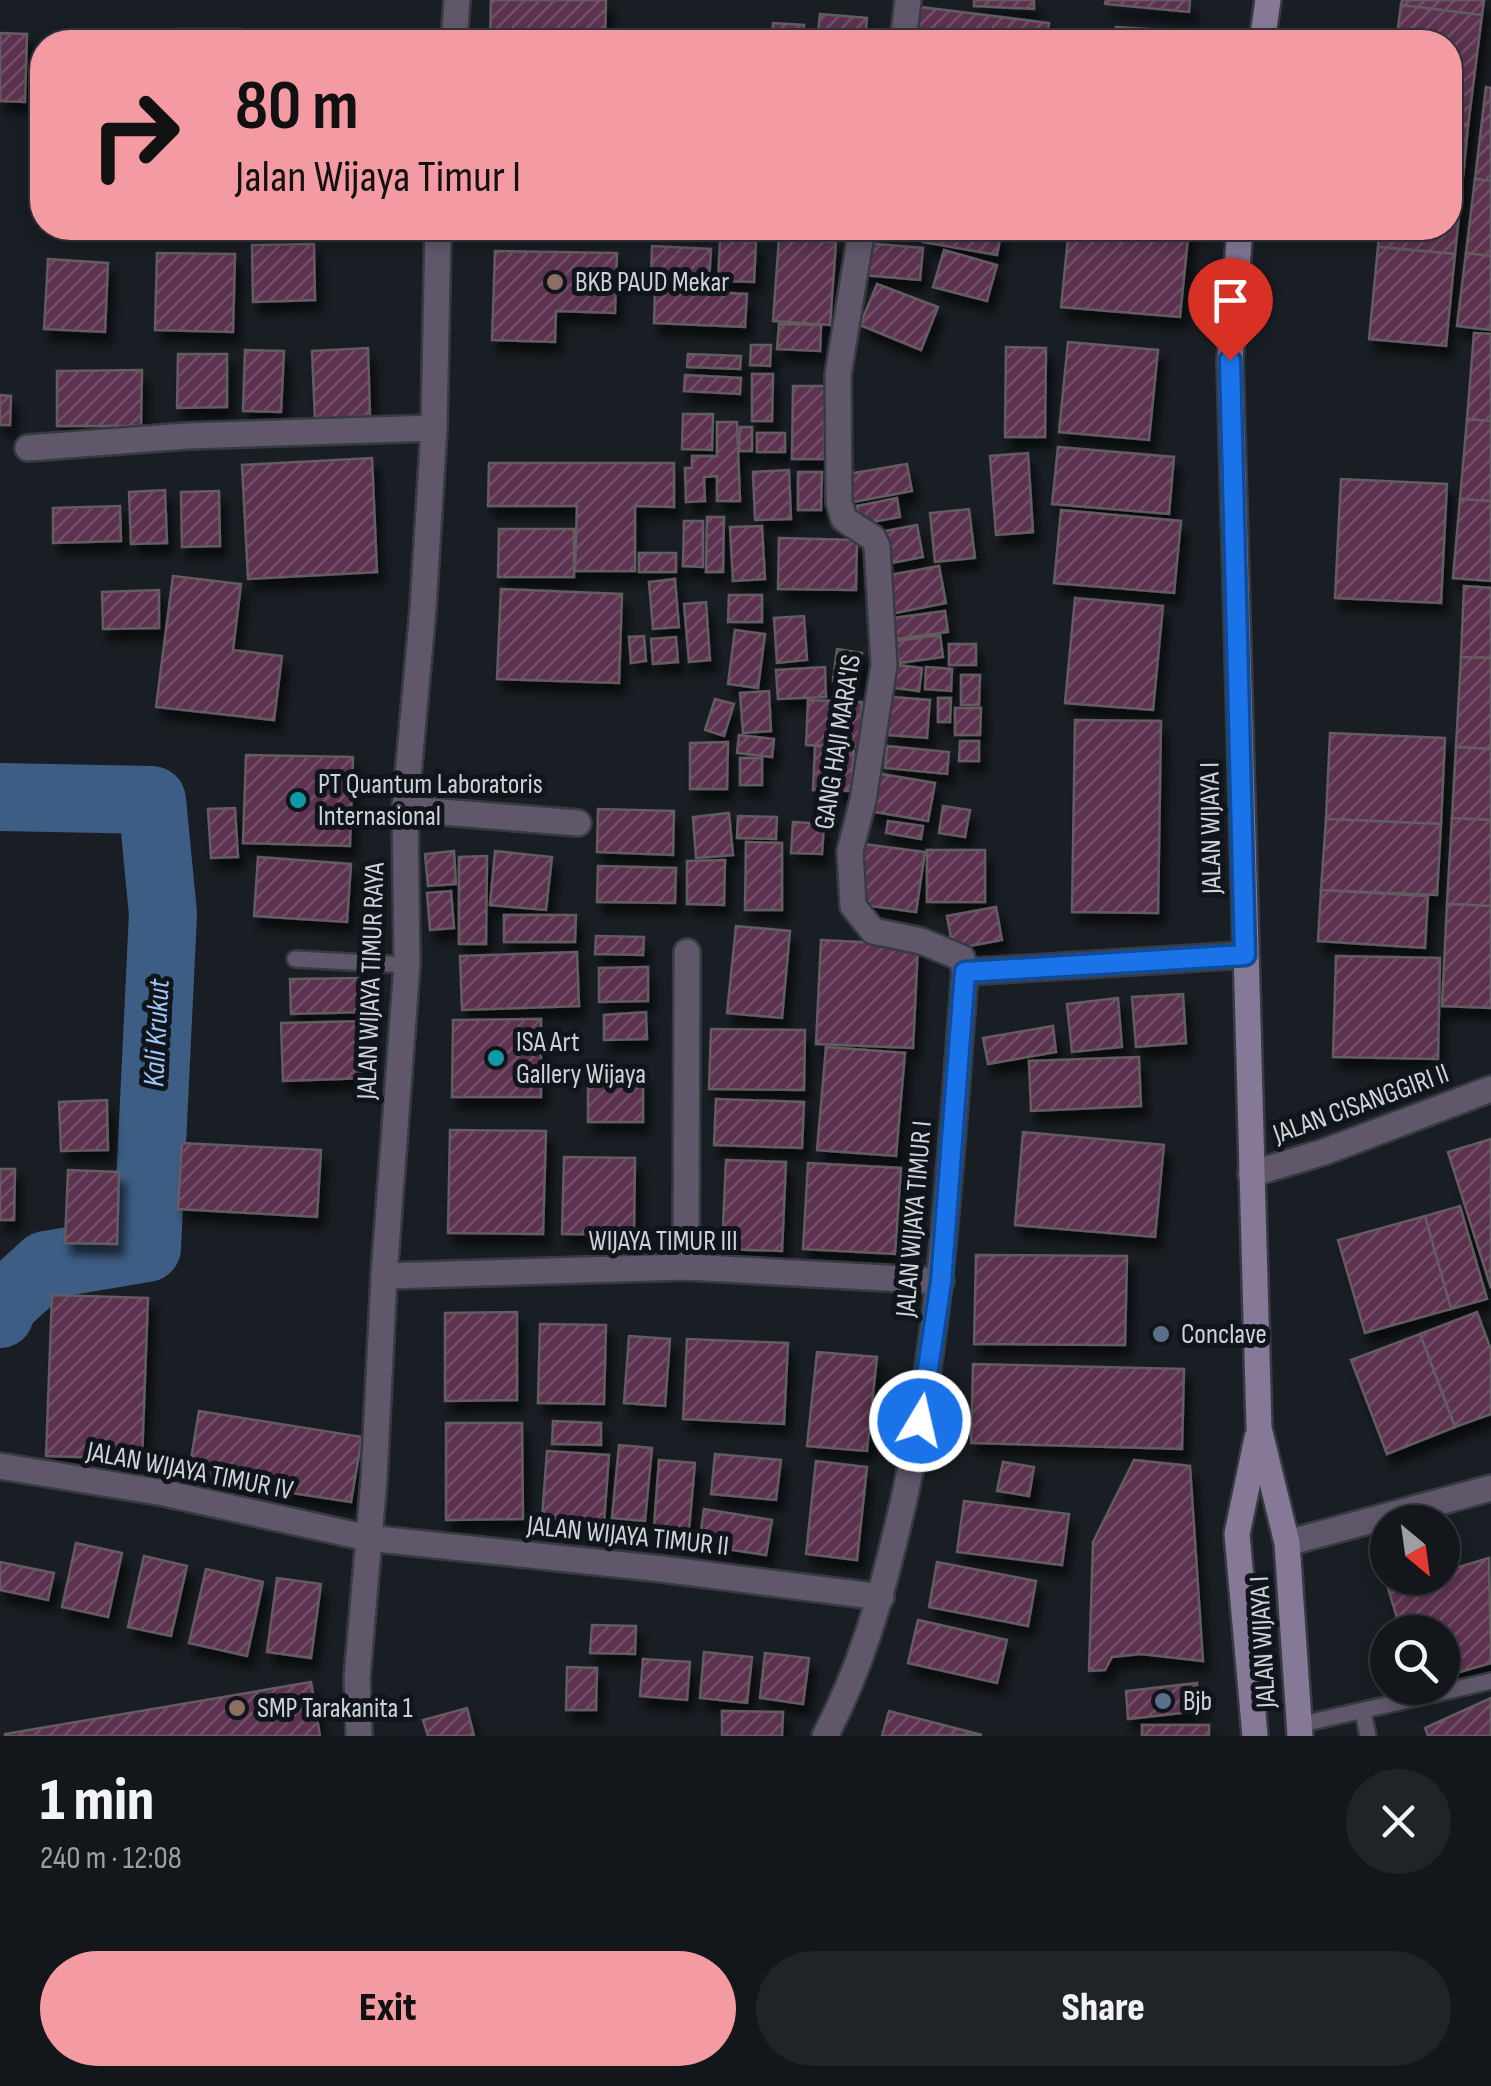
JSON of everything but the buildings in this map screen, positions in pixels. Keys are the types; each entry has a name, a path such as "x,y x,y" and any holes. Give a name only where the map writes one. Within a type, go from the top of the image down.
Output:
{"main road":[{"path":"1264,30 1268,0"},
{"name":"JALAN WIJAYA I","path":"1239,240 1230,360 1258,1428 1237,1534 1255,1736"},
{"name":"JALAN WIJAYA I","path":"1258,1428 1288,1542 1299,1731"}],"street":[{"path":"455,30 457,0"},
{"path":"904,30 908,0"},
{"name":"JALAN WIJAYA TIMUR RAYA","path":"359,1736 357,1678 407,965 405,809 434,428 438,240"},
{"name":"GANG HAJI MARA'IS","path":"860,240 838,375 839,502 844,519 874,538 878,546 884,665 863,800 850,850 852,906 873,931 921,941 962,958 965,972"},
{"path":"28,448 188,436 434,428"},
{"path":"405,809 578,823"},
{"path":"686,1267 687,952"},
{"path":"965,972 1245,955"},
{"name":"JALAN WIJAYA TIMUR I","path":"826,1736 849,1691 881,1597 915,1456 941,1282 965,972"},
{"name":"JALAN CISANGGIRI II","path":"1252,1174 1324,1152 1491,1089"},
{"name":"WIJAYA TIMUR III","path":"384,1276 686,1267 941,1282"},
{"name":"JALAN WIJAYA TIMUR IV","path":"8,1468 164,1493 368,1538"},
{"path":"1288,1542 1491,1488"},
{"name":"JALAN WIJAYA TIMUR II","path":"368,1538 881,1597"}],"lane":[{"path":"294,958 407,965"},
{"path":"1299,1731 1363,1711 1491,1681"},
{"path":"1363,1711 1368,1736"}],"waterway":[{"name":"Kali Krukut","path":"0,797 152,800 163,914 147,1248 46,1265 3,1304 0,1314"}],"place":[{"name":"BKB PAUD Mekar","path":"555,282"},
{"name":"PT Quantum Laboratoris Internasional","path":"298,800"},
{"name":"ISA Art Gallery Wijaya","path":"496,1058"},
{"name":"Conclave","path":"1161,1334"},
{"name":"Bjb","path":"1163,1701"},
{"name":"SMP Tarakanita 1","path":"237,1708"}],"route":[{"path":"920,1421 941,1282 965,972 1245,955 1230,360"}]}
